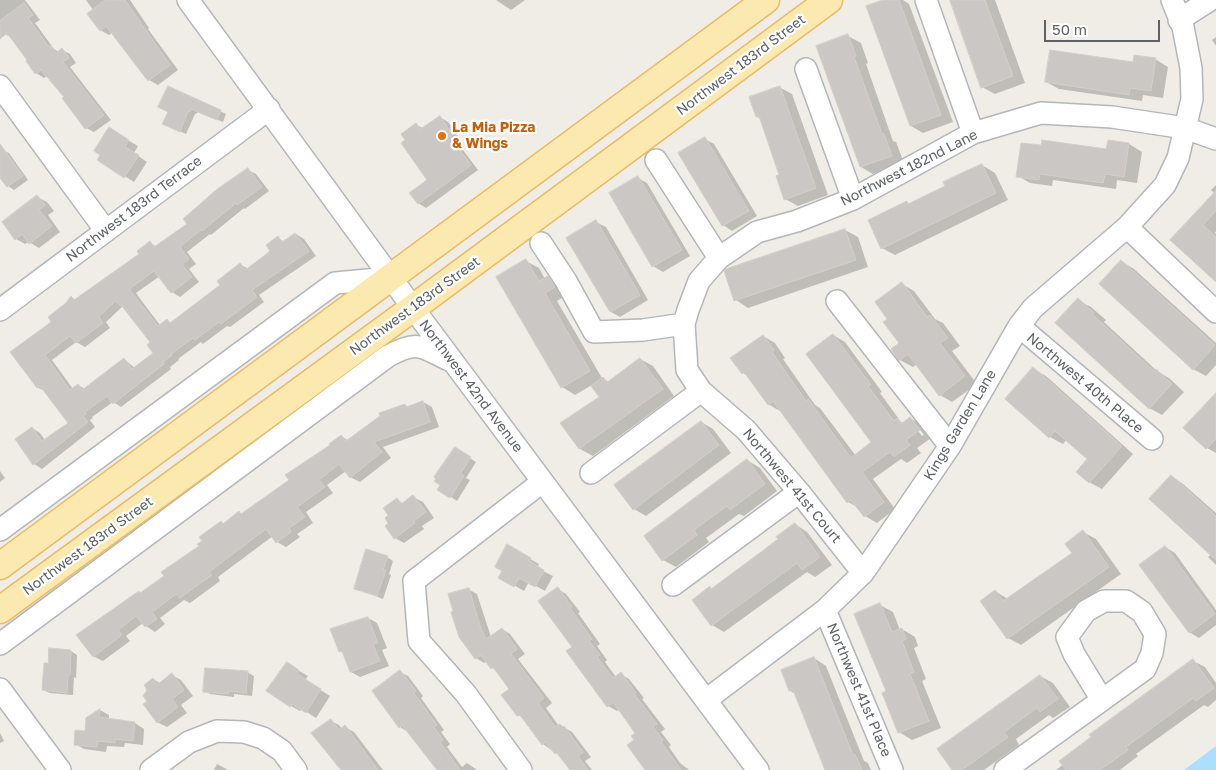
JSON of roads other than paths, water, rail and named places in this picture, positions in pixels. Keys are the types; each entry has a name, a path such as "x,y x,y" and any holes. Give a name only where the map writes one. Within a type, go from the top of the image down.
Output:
{"main road":[{"path":"0,566 766,0"},
{"name":"Northwest 183rd Street","path":"0,610 413,308 829,0"}],"street":[{"name":"Northwest 42nd Avenue","path":"188,0 390,278 758,770"},
{"path":"926,0 973,133"},
{"name":"Kings Garden Lane","path":"706,700 825,610 863,573 950,446 1018,326 1033,308 1127,227 1165,185 1178,158 1192,99 1190,68 1183,27 1172,0"},
{"path":"1179,20 1210,0"},
{"path":"806,69 853,199"},
{"path":"0,86 106,230"},
{"name":"Northwest 183rd Terrace","path":"0,310 269,109"},
{"name":"Northwest 182nd Lane","path":"684,324 699,281 719,258 757,232 797,221 853,199 973,133 1041,113 1112,116 1185,128 1216,139"},
{"path":"656,160 719,258"},
{"path":"1127,227 1216,312"},
{"path":"540,243 566,281 594,332 643,330 684,324"},
{"path":"0,530 335,283 390,278"},
{"path":"837,301 950,446"},
{"name":"Northwest 41st Court","path":"684,324 687,370 701,391 746,430 799,492 863,573"},
{"name":"Northwest 40th Place","path":"1018,326 1152,439"},
{"path":"0,644 388,356 413,345 422,347 454,363"},
{"path":"591,473 701,391"},
{"path":"521,770 466,694 420,642 414,581 542,482"},
{"path":"673,585 799,492"},
{"path":"1006,770 1145,669 1152,653 1155,634 1142,612 1126,601 1104,601 1086,611 1067,637 1074,654 1102,700"},
{"name":"Northwest 41st Place","path":"825,610 892,770"},
{"path":"0,690 60,770"},
{"path":"151,770 189,742 217,731 244,732 263,738 282,751 296,770"}],"water":[{"path":"1216,746 1216,770 1184,770"}],"place":[{"name":"La Mia Pizza & Wings","path":"442,136"}]}
